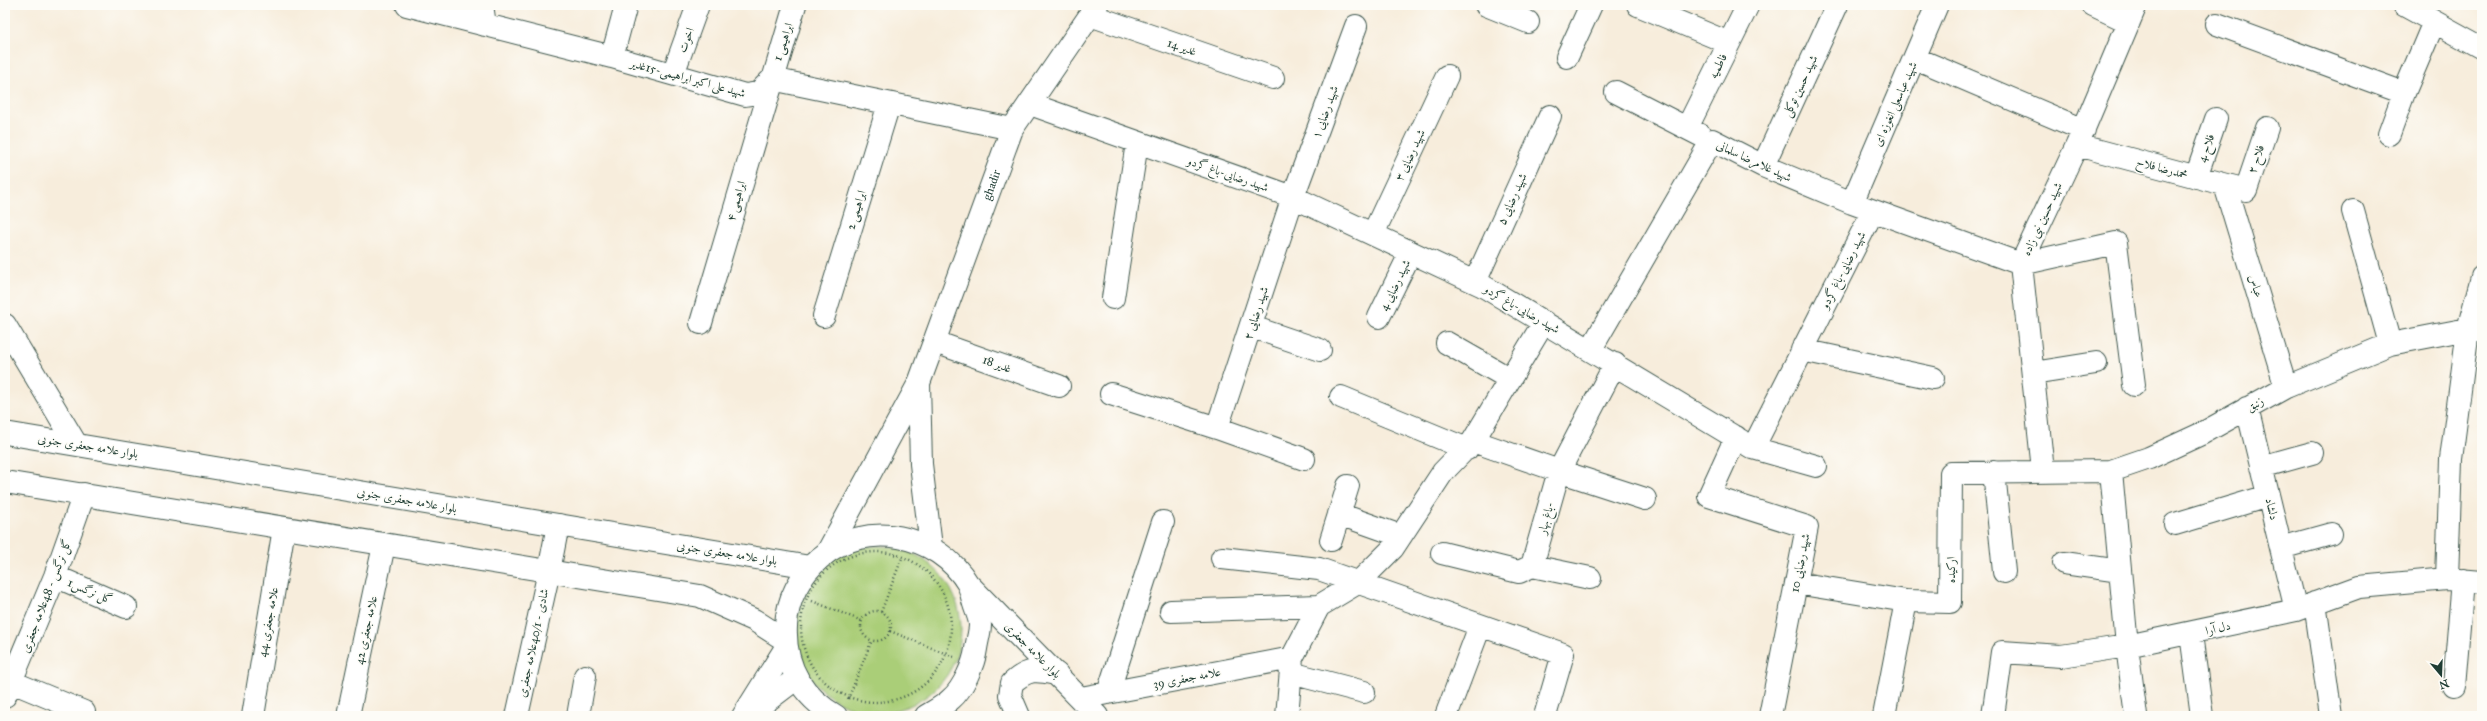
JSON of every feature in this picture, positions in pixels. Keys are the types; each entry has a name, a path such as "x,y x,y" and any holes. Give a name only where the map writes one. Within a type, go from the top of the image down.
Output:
{"street":[{"name":"شهید علی اکبر ابراهیمی-15غدیر","path":"407,5 483,15 612,57 746,95 758,93 772,79"},
{"path":"612,57 626,5"},
{"name":"اخوت","path":"673,74 698,5"},
{"name":"ابراهیمی 1","path":"772,79 795,5"},
{"path":"1486,5 1528,22"},
{"path":"1567,57 1591,5"},
{"path":"1638,5 1729,43"},
{"name":"فاطمیه","path":"1687,128 1748,5"},
{"name":"شهید حسین توکلی","path":"1763,166 1837,5"},
{"name":"شهید عباسعلی انغوزه ای","path":"1852,203 1937,5"},
{"path":"2093,5 2133,14"},
{"path":"2404,5 2482,48"},
{"name":"غدیر 14","path":"1094,10 1273,78"},
{"name":"ghadir","path":"920,383 1012,129 1094,10"},
{"name":"شهید حسین نبی زاده","path":"2043,470 2021,264 2081,137 2133,14"},
{"path":"2389,134 2404,93 2434,22"},
{"path":"2217,24 2404,93"},
{"name":"شهید رضایی ۱","path":"1293,197 1356,26"},
{"name":"محمدرضا فلاح","path":"1915,58 2081,137 2196,177 2246,190"},
{"name":"شهید رضایی ۳","path":"1373,234 1446,76"},
{"path":"772,79 1012,129"},
{"name":"ابراهیمی ۴","path":"701,323 772,79"},
{"path":"1616,92 1712,140"},
{"name":"ابراهیمی 2","path":"824,316 888,104"},
{"name":"شهید رضایی-باغ گردو","path":"1030,104 1293,197 1475,282 1591,349 1744,442 1802,350 1873,211"},
{"name":"شهید رضایی ۵","path":"1475,282 1550,116"},
{"name":"فلاح 4","path":"2196,177 2216,119"},
{"name":"فلاح ۲","path":"2246,190 2267,128"},
{"name":"شهید غلامرضا سلمانی","path":"1591,349 1712,140 1763,166 1852,203 2021,264"},
{"path":"1113,298 1137,143"},
{"name":"عباس","path":"2225,185 2286,386"},
{"name":"شهید رضایی ۲","path":"1217,428 1252,327 1293,197"},
{"path":"2354,210 2390,344"},
{"path":"2021,264 2116,243 2134,385"},
{"name":"شهید رضایی 4","path":"1379,317 1411,252"},
{"path":"2454,686 2464,581 2451,460 2475,329 2482,277"},
{"path":"1171,611 1319,606 1359,582 1393,548 1443,472 1470,445 1544,322"},
{"path":"5,325 76,444"},
{"path":"1252,327 1320,350"},
{"name":"زنبق","path":"2043,470 2111,471 2149,458 2247,408 2286,386 2390,344 2475,329"},
{"name":"غدیر 18","path":"935,342 1059,386"},
{"path":"1447,344 1510,379"},
{"path":"1802,350 1933,378"},
{"path":"2033,373 2096,363"},
{"name":"باغ بهار-","path":"1532,566 1559,470 1615,364"},
{"path":"920,383 921,464 931,547"},
{"path":"828,551 920,383"},
{"path":"1111,394 1217,428 1304,459"},
{"path":"1341,397 1470,445 1559,470 1645,499"},
{"name":"دلشاد","path":"2247,408 2281,548 2306,606 2331,716"},
{"name":"بلوار علامه جعفری جنوبی","path":"5,433 810,567"},
{"path":"1744,442 1816,466"},
{"name":"شهید رضایی 10","path":"1744,442 1709,496 1807,527 1770,716"},
{"path":"2261,467 2312,453"},
{"name":"ارکیده","path":"1796,583 1906,601 1950,602 1951,473 2043,470"},
{"path":"2111,471 2127,646 2136,716"},
{"path":"1994,472 2004,572"},
{"path":"5,482 700,596 754,620 785,645"},
{"path":"1330,540 1348,486"},
{"name":"گل نرگس - 48علامه جعفری","path":"8,689 55,576 84,494"},
{"path":"2175,524 2268,496"},
{"path":"1339,514 1401,536"},
{"path":"1108,693 1163,522"},
{"name":"شادی - 40/1علامه جعفری","path":"517,716 558,525"},
{"name":"علامه جعفری 44","path":"252,716 284,528"},
{"path":"2281,548 2331,534"},
{"path":"841,710 809,707 785,645 787,614 800,596 810,567 828,551 861,537 897,535 906,548 931,547 953,563 969,585 980,624 974,664 952,699 926,716"},
{"name":"علامه جعفری 42","path":"348,716 384,545"},
{"path":"1442,553 1519,572 1532,566 1590,578"},
{"path":"1222,558 1319,569 1563,654 1545,716"},
{"path":"2064,563 2120,571"},
{"name":"1گل نرگس","path":"55,576 126,607"},
{"name":"دل آرا","path":"1993,716 2002,652 2061,656 2127,646 2191,634 2306,606 2359,588 2464,581"},
{"name":"بلوار علامه جعفری","path":"969,585 1097,716"},
{"path":"1884,716 1906,601"},
{"path":"1286,716 1291,665 1319,606"},
{"path":"1446,716 1480,626"},
{"path":"2191,634 2202,716"},
{"path":"743,716 785,645"},
{"path":"1291,665 1364,692"},
{"name":"علامه جعفری 39","path":"1081,698 1291,665"},
{"path":"1019,716 1010,695 1012,683 1022,674 1034,670 1057,674"},
{"path":"578,716 586,676"},
{"path":"747,716 797,678"},
{"path":"8,689 84,712"}],"path":[{"path":"800,596 827,570 845,558 866,552 888,552 906,548"},
{"path":"881,612 906,548"},
{"path":"800,596 800,627 803,649 812,668 826,684 848,698 865,702 887,703 907,697 926,685 940,669 947,654 952,628 950,606 941,587 906,548"},
{"path":"800,596 862,621"},
{"path":"872,612 881,612 890,622 890,631 880,640 872,640 862,632 862,621 872,612"},
{"path":"890,631 974,664"},
{"path":"841,710 848,698 872,640"}],"green space":[{"path":"870,546 886,546 902,549 917,555 937,570 952,590 955,597 960,613 960,645 955,661 952,668 937,688 917,703 902,709 886,712 870,712 854,709 839,703 819,688 814,682 804,668 798,653 795,637 795,621 798,605 804,590 819,570 825,565 839,555 854,549"}]}
